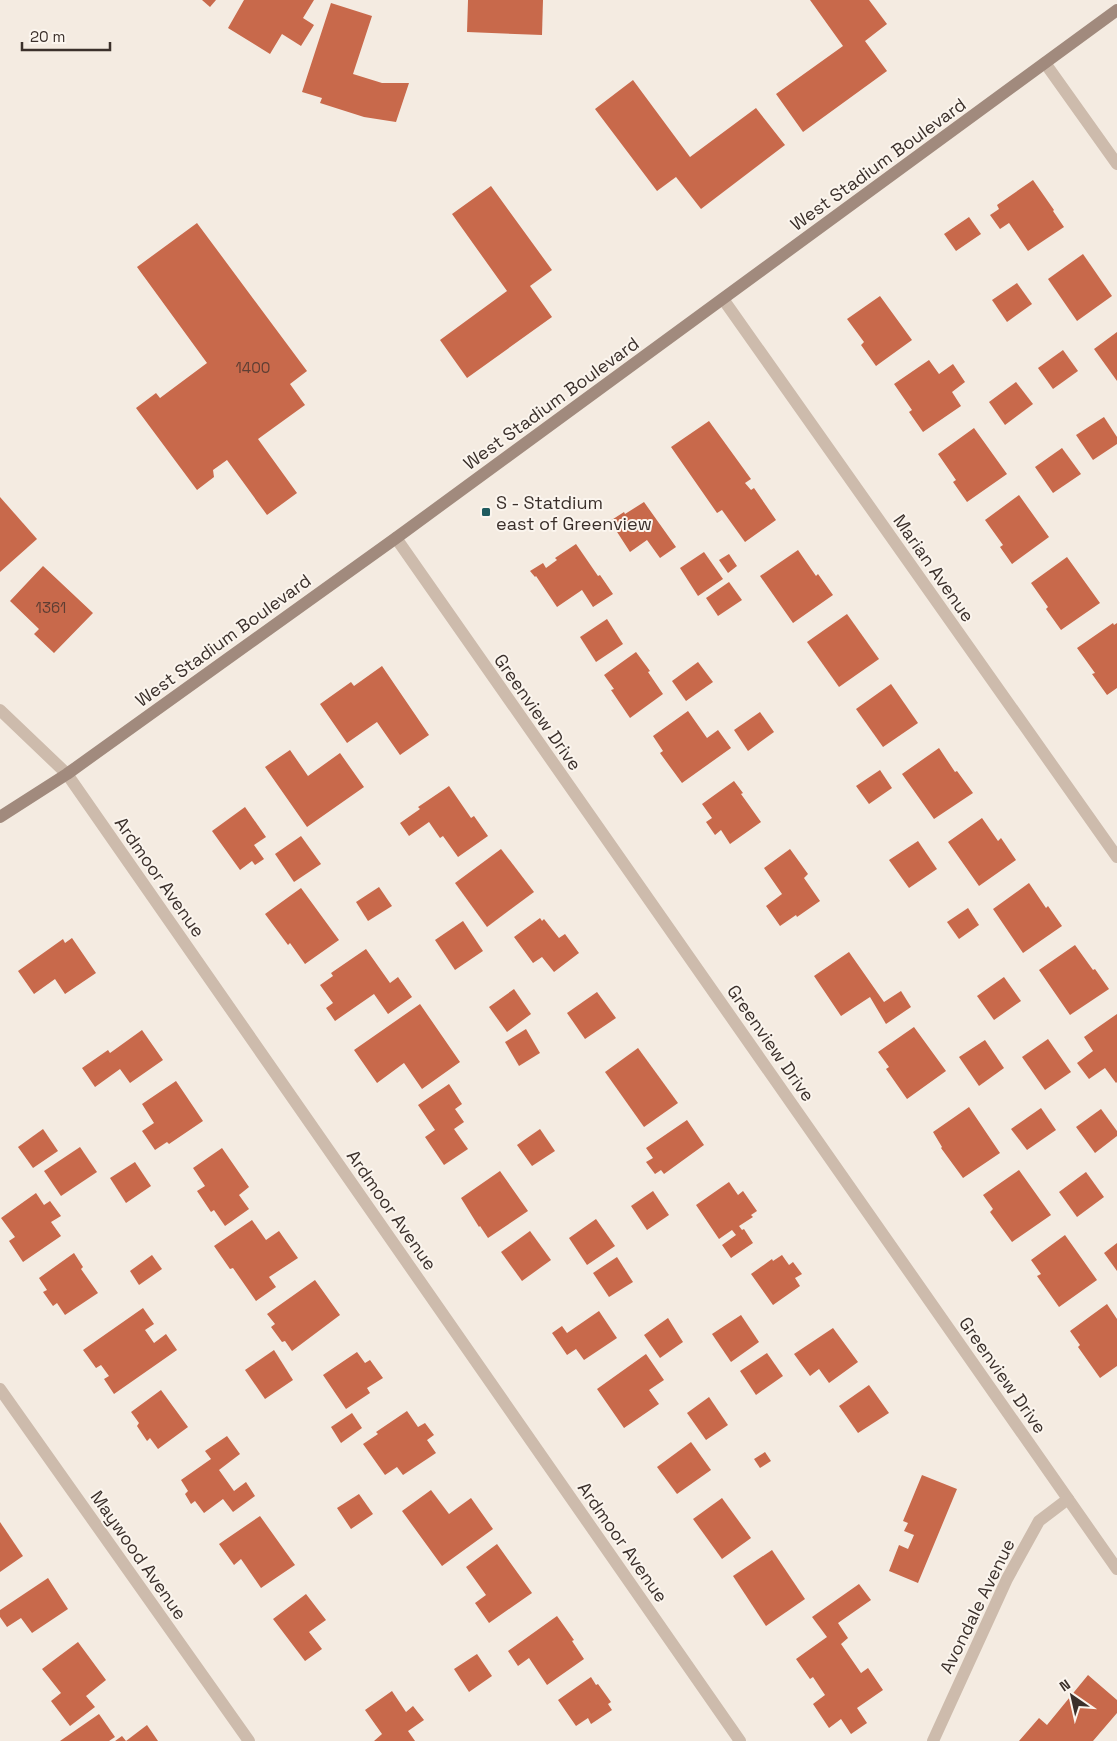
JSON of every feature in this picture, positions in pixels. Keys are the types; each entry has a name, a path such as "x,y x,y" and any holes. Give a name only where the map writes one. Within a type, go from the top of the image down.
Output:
{"main road":[{"name":"West Stadium Boulevard","path":"0,817 67,774 396,538 1117,10"}],"street":[{"path":"1045,62 1117,164"},
{"name":"Marian Avenue","path":"723,299 1117,857"},
{"name":"Greenview Drive","path":"396,538 1117,1569"},
{"name":"Ardmoor Avenue","path":"0,710 67,774 740,1741"},
{"name":"Maywood Avenue","path":"0,1390 249,1741"},
{"name":"Avondale Avenue","path":"933,1741 1007,1579 1039,1520 1068,1499"}],"building":[{"path":"202,0 216,0 210,7"},
{"path":"244,0 314,0 303,18 314,25 301,46 282,34 270,54 228,28"},
{"path":"468,0 543,0 542,35 467,32"},
{"path":"810,0 869,0 887,24 865,41 887,71 803,132 776,94 843,46"},
{"path":"331,3 372,16 353,74 382,83 409,83 396,122 364,117 320,103 322,98 302,92"},
{"path":"633,80 690,157 756,108 785,145 701,209 676,177 657,191 595,109"},
{"path":"1033,180 1064,227 1028,251 1009,223 1000,229 990,215 999,209 997,205"},
{"path":"491,186 552,270 530,286 552,317 467,378 440,340 507,291 452,214"},
{"path":"969,217 981,234 956,251 944,234"},
{"path":"197,223 307,371 290,384 305,405 258,439 297,493 267,515 227,460 213,470 214,477 197,490 136,408 156,393 160,398 207,363 137,267"},
{"path":"1083,254 1112,296 1077,321 1048,279"},
{"path":"1017,283 1032,304 1007,322 992,300"},
{"path":"880,296 912,340 876,366 861,345 864,342 847,319"},
{"path":"1117,332 1117,381 1094,349"},
{"path":"1063,350 1078,371 1053,389 1038,368"},
{"path":"929,360 939,374 953,364 965,382 952,392 961,406 923,432 909,412 912,410 894,384"},
{"path":"1016,382 1033,404 1005,425 989,402"},
{"path":"1104,417 1117,437 1117,444 1093,460 1076,435"},
{"path":"709,421 751,479 745,483 751,490 754,488 776,520 745,542 722,510 717,513 671,447"},
{"path":"974,428 1007,474 967,502 953,482 956,480 938,454"},
{"path":"1062,448 1081,474 1053,493 1035,467"},
{"path":"1019,495 1049,537 1012,564 1000,547 1003,545 985,520"},
{"path":"0,497 37,539 0,572"},
{"path":"644,502 676,547 660,558 647,540 630,552 610,521"},
{"path":"576,544 613,594 593,607 582,590 557,607 536,576 530,571 543,563 546,568 557,560 555,558"},
{"path":"798,550 816,576 818,574 833,595 793,623 760,576"},
{"path":"704,552 723,579 698,596 680,568"},
{"path":"729,554 737,566 728,573 719,560"},
{"path":"1067,557 1100,603 1061,630 1031,583"},
{"path":"43,566 93,613 54,653 34,634 39,629 10,601"},
{"path":"729,582 742,600 718,616 706,598"},
{"path":"847,614 879,659 839,687 807,642"},
{"path":"607,619 623,644 596,662 580,637"},
{"path":"1113,623 1114,625 1117,623 1117,688 1107,695 1092,674 1095,673 1077,648"},
{"path":"636,652 650,671 648,672 663,694 630,718 611,690 614,689 604,675"},
{"path":"698,662 713,682 686,701 672,681"},
{"path":"382,666 429,735 400,755 377,722 347,743 320,704 351,682 354,686"},
{"path":"891,684 918,723 883,747 856,709"},
{"path":"688,711 707,738 718,730 731,748 682,783 660,753 663,751 653,736"},
{"path":"760,712 774,732 748,751 734,730"},
{"path":"939,748 955,772 957,771 973,793 934,819 902,774"},
{"path":"290,750 308,776 340,753 364,787 307,827 265,767"},
{"path":"880,770 892,788 869,804 856,786"},
{"path":"734,781 761,822 730,844 721,830 715,835 706,822 712,818 702,804"},
{"path":"449,786 471,818 474,816 488,836 458,857 443,836 440,838 429,822 409,836 400,823 420,809 418,807"},
{"path":"245,807 266,837 254,845 264,859 255,865 252,861 240,870 212,831"},
{"path":"982,818 998,841 1001,838 1016,860 979,886 948,842"},
{"path":"301,836 321,864 294,882 275,854"},
{"path":"918,841 937,869 909,888 889,860"},
{"path":"501,849 534,892 487,927 455,883"},
{"path":"790,849 808,874 804,878 820,901 780,926 766,906 782,894 764,868"},
{"path":"1029,883 1046,908 1048,906 1062,926 1023,953 993,909"},
{"path":"379,887 392,906 368,921 356,902"},
{"path":"301,888 339,940 305,964 265,914"},
{"path":"968,908 979,925 959,939 947,922"},
{"path":"540,918 542,921 544,919 559,938 565,934 579,953 554,972 542,957 533,963 514,937"},
{"path":"463,921 483,951 455,970 435,940"},
{"path":"72,938 96,973 65,994 55,979 34,994 18,971 63,939 65,943"},
{"path":"1075,945 1109,989 1070,1015 1039,970"},
{"path":"366,949 390,983 398,977 412,997 388,1014 374,994 335,1021 326,1008 333,1003 320,985 333,976 331,973"},
{"path":"849,952 884,1002 901,991 911,1007 886,1024 870,997 841,1016 814,976"},
{"path":"1004,977 1021,1001 994,1020 977,996"},
{"path":"514,989 531,1014 507,1032 489,1007"},
{"path":"597,992 616,1018 585,1039 567,1013"},
{"path":"420,1004 460,1062 422,1089 404,1063 377,1083 354,1050"},
{"path":"1117,1014 1117,1082 1105,1068 1089,1079 1077,1063 1093,1051 1084,1037"},
{"path":"914,1027 946,1071 907,1099 886,1069 889,1067 878,1052"},
{"path":"526,1029 540,1053 519,1066 505,1042"},
{"path":"142,1030 163,1060 130,1083 120,1069 95,1087 82,1068 108,1050 110,1053"},
{"path":"1048,1039 1071,1072 1045,1090 1022,1057"},
{"path":"985,1040 1004,1068 979,1086 959,1057"},
{"path":"638,1048 678,1103 644,1127 605,1072"},
{"path":"176,1081 203,1121 169,1144 167,1142 155,1150 142,1131 154,1123 142,1104"},
{"path":"449,1084 462,1104 455,1109 464,1122 454,1129 468,1149 444,1165 425,1137 435,1130 418,1105"},
{"path":"969,1107 1000,1153 963,1178 941,1148 933,1132"},
{"path":"1041,1108 1056,1130 1027,1150 1011,1129"},
{"path":"1101,1109 1117,1131 1117,1136 1095,1153 1076,1127"},
{"path":"687,1120 704,1145 664,1174 661,1170 655,1174 646,1162 653,1158 646,1148"},
{"path":"43,1129 58,1151 33,1168 18,1147"},
{"path":"540,1129 555,1151 532,1166 517,1145"},
{"path":"80,1147 97,1172 61,1196 44,1171"},
{"path":"222,1148 249,1187 239,1195 249,1209 225,1226 214,1210 211,1212 197,1191 205,1186 193,1168"},
{"path":"135,1162 151,1186 126,1203 110,1178"},
{"path":"1019,1170 1051,1215 1012,1242 990,1212 993,1209 983,1195"},
{"path":"500,1171 528,1211 488,1238 461,1198"},
{"path":"1086,1172 1104,1197 1077,1217 1059,1192"},
{"path":"729,1182 738,1195 743,1191 757,1211 751,1215 753,1217 739,1226 742,1230 744,1229 753,1243 731,1258 722,1245 736,1235 732,1230 719,1239 696,1205"},
{"path":"653,1191 669,1215 647,1230 631,1206"},
{"path":"36,1193 44,1205 50,1201 61,1216 51,1222 61,1236 23,1262 9,1241 15,1237 1,1218"},
{"path":"596,1219 615,1246 587,1265 569,1238"},
{"path":"252,1220 266,1240 279,1231 298,1258 269,1277 276,1287 256,1301 233,1268 230,1269 214,1246"},
{"path":"530,1231 551,1260 522,1281 501,1252"},
{"path":"1065,1235 1097,1280 1059,1307 1037,1276 1041,1274 1031,1260"},
{"path":"1117,1243 1117,1271 1104,1253"},
{"path":"74,1253 83,1267 81,1269 98,1293 65,1315 57,1303 53,1306 43,1292 47,1290 39,1278"},
{"path":"152,1255 162,1269 139,1285 130,1271"},
{"path":"782,1255 789,1265 793,1262 802,1274 795,1278 800,1286 773,1305 751,1274 772,1259 773,1261"},
{"path":"617,1257 633,1282 609,1297 593,1273"},
{"path":"315,1280 340,1315 292,1351 285,1341 282,1342 271,1327 275,1324 267,1314"},
{"path":"1107,1304 1117,1319 1117,1366 1100,1378 1078,1347 1080,1345 1070,1331"},
{"path":"143,1308 154,1324 145,1330 154,1343 166,1334 177,1350 114,1394 104,1379 109,1376 101,1365 96,1368 83,1350"},
{"path":"599,1311 617,1338 584,1360 576,1349 567,1355 552,1333 562,1326 567,1333"},
{"path":"741,1315 759,1342 731,1362 712,1334"},
{"path":"668,1318 683,1342 660,1358 644,1335"},
{"path":"833,1328 858,1362 829,1383 819,1369 810,1376 794,1354"},
{"path":"274,1350 293,1380 265,1399 245,1370"},
{"path":"357,1352 365,1363 370,1360 383,1378 367,1388 370,1393 346,1409 323,1375"},
{"path":"767,1353 783,1376 756,1395 740,1371"},
{"path":"646,1354 664,1380 649,1390 659,1404 624,1428 597,1389"},
{"path":"869,1385 889,1413 858,1433 839,1406"},
{"path":"161,1390 188,1427 158,1449 150,1438 147,1441 137,1426 139,1423 131,1412"},
{"path":"709,1397 728,1425 706,1440 687,1413"},
{"path":"407,1411 418,1427 425,1423 434,1435 427,1440 436,1453 403,1475 397,1467 385,1475 363,1444 378,1434 376,1432"},
{"path":"352,1413 362,1428 341,1443 331,1427"},
{"path":"227,1436 240,1454 219,1470 234,1491 246,1482 255,1496 233,1512 223,1499 204,1513 195,1501 191,1504 185,1494 188,1491 181,1480 211,1459 205,1451"},
{"path":"691,1442 711,1470 677,1494 657,1467"},
{"path":"765,1452 771,1461 760,1468 754,1459"},
{"path":"922,1475 957,1489 918,1583 889,1571 899,1545 908,1549 914,1535 904,1531 908,1523 903,1521"},
{"path":"431,1490 449,1514 471,1498 493,1529 442,1566 402,1511"},
{"path":"359,1494 373,1514 351,1529 337,1508"},
{"path":"722,1498 751,1538 722,1559 693,1519"},
{"path":"260,1516 295,1565 261,1588 241,1559 234,1565 219,1544"},
{"path":"0,1522 23,1556 0,1572"},
{"path":"497,1544 532,1593 489,1623 475,1603 486,1595 466,1567"},
{"path":"772,1550 805,1599 766,1626 733,1576"},
{"path":"48,1578 68,1609 32,1633 21,1618 7,1627 0,1617 0,1610"},
{"path":"859,1584 871,1600 838,1623 848,1638 841,1644 861,1673 868,1668 883,1690 857,1708 867,1723 851,1734 841,1719 829,1728 813,1704 825,1695 813,1677 810,1679 796,1659 827,1637 812,1617"},
{"path":"306,1594 326,1620 309,1632 322,1649 305,1661 273,1619"},
{"path":"557,1616 574,1640 572,1641 584,1659 547,1685 529,1658 518,1666 508,1651"},
{"path":"78,1642 106,1680 86,1696 95,1707 70,1726 51,1701 61,1693 42,1669"},
{"path":"477,1654 492,1676 469,1692 454,1669"},
{"path":"1088,1675 1117,1700 1117,1713 1093,1741 1019,1741 1039,1718 1047,1725"},
{"path":"591,1677 611,1702 608,1704 612,1710 591,1724 588,1718 576,1726 558,1700"},
{"path":"392,1691 406,1712 413,1706 424,1720 408,1731 415,1741 374,1741 382,1734 365,1710"},
{"path":"99,1714 115,1737 109,1741 60,1741"},
{"path":"147,1725 158,1741 126,1741"},
{"path":"122,1736 126,1741 115,1741"}],"place":[{"name":"S - Statdium east of Greenview","path":"486,512"}]}
